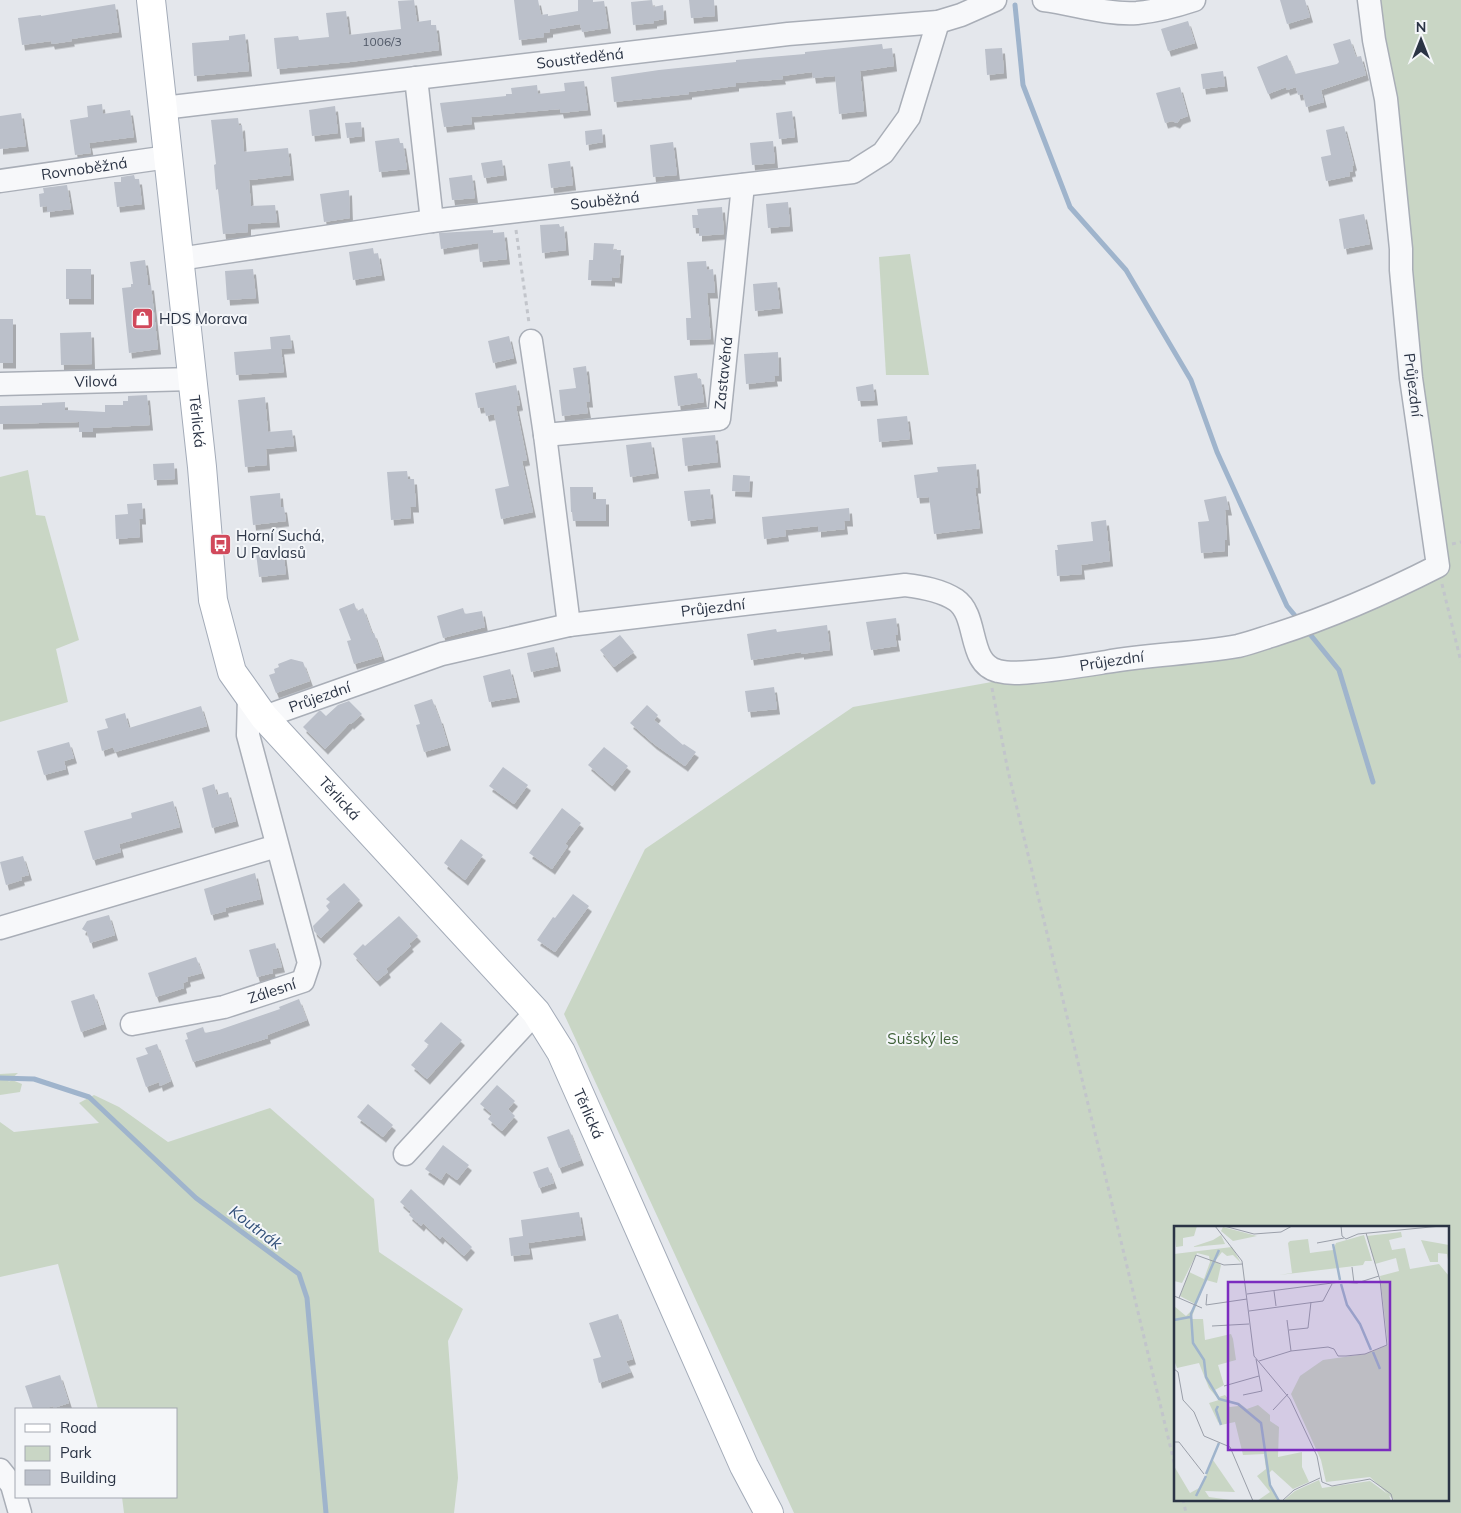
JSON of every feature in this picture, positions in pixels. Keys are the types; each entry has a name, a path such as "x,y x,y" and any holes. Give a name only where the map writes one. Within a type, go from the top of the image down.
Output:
{"main road":[{"name":"Těrlická","path":"151,0 192,379 213,600 232,672 257,707 536,1012 561,1052 744,1466 769,1513"}],"street":[{"name":"Soustředěná","path":"162,108 788,34 938,22 961,15 994,0"},
{"path":"1044,0 1112,12 1135,6 1164,9 1194,0"},
{"name":"Průjezdní","path":"257,707 442,654 569,625 905,585 923,587 943,593 957,600 966,610 975,644 982,661 995,671 1012,673 1065,669 1108,661 1239,646 1314,622 1385,593 1438,566 1411,378 1401,270 1401,249 1386,99 1374,40 1369,0"},
{"name":"Souběžná","path":"179,259 432,221 853,172 883,153 909,117 938,22"},
{"path":"416,78 432,221"},
{"name":"Rovnoběžná","path":"0,181 168,157"},
{"name":"Zastavěná","path":"545,435 719,418 744,184"},
{"path":"531,341 569,625"},
{"name":"Vilová","path":"0,384 192,379"},
{"name":"Zálesní","path":"132,1024 224,1007 303,981 309,963 248,735 257,707"},
{"path":"0,928 277,846"},
{"path":"406,1154 536,1012"},
{"path":"0,1470 12,1485 15,1496"},
{"path":"16,1498 20,1513"}],"path":[{"path":"514,211 531,341"},
{"path":"1438,566 1461,662"},
{"path":"995,671 991,691 1008,772 1174,1462"},
{"path":"1183,1500 1186,1513"}],"green space":[{"name":"Sušský les","path":"1375,0 1461,0 1461,1513 794,1513 564,1014 645,849 853,707 1108,661 1239,646 1437,566"},
{"path":"910,254 929,375 886,375 879,257"},
{"path":"28,470 36,515 45,516 79,640 56,649 68,702 0,722 0,477"},
{"path":"18,1073 8,1082 12,1080 22,1084 20,1092 0,1095 0,1074"},
{"path":"94,1095 119,1107 168,1142 270,1108 374,1199 379,1252 463,1309 448,1341 458,1478 454,1513 124,1513 122,1498 178,1498 178,1408 98,1408 58,1264 0,1277 0,1122 14,1132 99,1123 79,1103"}],"building":[{"path":"414,0 417,22 431,20 431,25 436,25 439,50 350,62 277,69 274,38 298,36 299,40 329,37 326,13 346,11 349,35 401,29 398,1"},
{"path":"514,0 538,0 541,15 548,14 548,16 578,11 578,0 604,1 608,28 582,32 580,24 550,29 550,32 544,33 544,37 519,40"},
{"path":"652,0 653,7 663,5 664,19 654,21 654,23 633,25 631,2"},
{"path":"689,0 714,0 715,16 691,18"},
{"path":"1280,0 1305,0 1310,17 1287,24"},
{"path":"115,4 119,32 71,39 72,41 52,44 51,41 22,45 18,18"},
{"path":"1188,21 1195,43 1168,51 1161,29"},
{"path":"245,34 249,71 194,76 192,43 229,40 229,36"},
{"path":"1350,39 1356,57 1361,56 1366,75 1321,90 1324,102 1306,107 1303,94 1298,95 1296,87 1287,90 1286,87 1268,94 1257,67 1287,55 1295,74 1337,64 1339,62 1333,44"},
{"path":"882,44 883,49 892,48 894,66 860,71 864,111 839,114 835,76 813,78 812,72 782,76 783,79 736,83 736,86 689,92 689,94 614,102 611,77 736,62 736,60 805,54 805,52"},
{"path":"1002,48 1004,73 987,75 985,49"},
{"path":"1223,71 1225,86 1203,89 1201,74"},
{"path":"584,81 588,110 561,113 560,109 471,117 472,124 444,127 440,103 506,96 506,94 512,94 511,88 537,85 538,94 565,91 564,83"},
{"path":"1180,87 1188,116 1180,119 1177,123 1172,121 1165,123 1156,93"},
{"path":"102,104 103,114 130,110 134,137 89,143 91,153 75,155 70,120 88,117 87,106"},
{"path":"335,106 338,133 312,136 309,110"},
{"path":"792,111 795,137 779,139 776,113"},
{"path":"21,113 26,146 0,149 0,116"},
{"path":"238,118 239,126 242,125 244,152 288,148 291,175 249,180 251,206 275,205 277,222 248,224 248,232 223,234 218,189 216,190 214,165 216,164 211,120"},
{"path":"361,122 362,136 347,138 345,123"},
{"path":"1344,126 1354,165 1352,166 1353,171 1349,172 1350,176 1326,181 1321,157 1331,155 1326,130"},
{"path":"602,129 603,142 586,145 585,131"},
{"path":"399,138 400,143 403,143 407,169 379,172 375,141"},
{"path":"773,141 775,163 752,165 750,143"},
{"path":"673,142 677,175 653,177 650,145"},
{"path":"502,160 504,175 484,178 481,163"},
{"path":"570,161 573,185 551,188 548,164"},
{"path":"134,175 135,179 139,179 142,204 117,207 114,182 121,182 121,177"},
{"path":"472,175 475,198 452,200 449,178"},
{"path":"67,185 71,209 47,212 47,206 40,207 39,194 44,193 43,188"},
{"path":"349,190 350,218 324,222 320,194"},
{"path":"788,202 790,226 768,228 766,204"},
{"path":"722,207 724,234 699,236 699,228 693,228 692,215 698,215 697,209"},
{"path":"1364,214 1370,244 1344,249 1339,219"},
{"path":"559,224 560,227 564,226 566,250 542,253 540,225"},
{"path":"493,230 493,233 504,232 507,259 480,262 478,243 441,249 439,233"},
{"path":"594,243 614,244 613,250 621,250 619,278 612,277 612,281 588,280 589,260 593,260"},
{"path":"373,248 374,254 378,253 382,275 353,280 349,252"},
{"path":"145,260 148,285 151,285 158,349 129,353 122,288 131,287 131,284 133,284 130,262"},
{"path":"706,261 707,270 713,269 715,293 707,293 711,339 687,340 686,318 691,318 687,262"},
{"path":"66,269 91,269 91,299 66,299"},
{"path":"253,269 256,298 227,300 225,271"},
{"path":"777,282 780,308 755,311 753,284"},
{"path":"0,319 13,319 13,363 0,363"},
{"path":"91,332 92,364 61,365 60,333"},
{"path":"290,335 292,348 281,349 284,372 236,375 234,352 271,349 270,337"},
{"path":"509,336 514,358 493,363 488,341"},
{"path":"778,352 779,376 774,376 775,381 746,384 744,354"},
{"path":"586,366 590,402 586,402 588,413 562,416 559,390 576,388 573,368"},
{"path":"697,373 698,379 701,379 704,402 678,406 674,376"},
{"path":"873,384 875,400 858,401 856,387"},
{"path":"516,385 520,405 516,406 527,460 522,461 533,512 501,519 495,489 509,486 494,414 486,416 484,407 478,408 475,393"},
{"path":"147,395 150,425 93,428 93,432 79,432 79,422 0,424 0,406 42,405 42,403 65,402 65,410 105,412 105,405 123,405 123,401 128,401 128,396"},
{"path":"265,397 268,432 292,430 294,446 266,449 267,465 245,467 238,400"},
{"path":"907,416 910,439 879,442 877,419"},
{"path":"715,435 718,462 685,466 682,438"},
{"path":"651,442 656,473 630,477 626,445"},
{"path":"174,463 175,479 154,480 153,464"},
{"path":"976,464 978,488 975,488 980,528 934,534 929,497 917,498 914,475 938,472 937,467"},
{"path":"407,471 408,479 414,479 416,507 410,507 411,518 391,520 387,472"},
{"path":"733,475 750,476 749,492 732,491"},
{"path":"570,487 593,487 593,499 606,499 606,521 573,521"},
{"path":"710,489 713,518 688,521 684,491"},
{"path":"280,493 281,507 284,507 286,521 253,525 250,496"},
{"path":"1226,496 1229,510 1225,510 1227,540 1225,540 1225,551 1201,553 1198,522 1209,521 1204,500"},
{"path":"142,503 143,519 139,519 140,537 116,539 115,515 128,514 127,504"},
{"path":"849,508 850,521 844,521 845,529 818,532 818,526 785,530 786,536 764,539 762,517"},
{"path":"1106,520 1110,561 1081,565 1082,574 1057,576 1055,550 1058,550 1057,545 1093,541 1091,522"},
{"path":"283,550 286,574 259,577 256,553"},
{"path":"354,603 357,611 363,608 382,656 354,664 347,641 351,640 339,609"},
{"path":"463,608 465,614 482,611 485,627 443,638 437,616"},
{"path":"896,618 898,635 895,635 897,646 871,650 866,622"},
{"path":"827,625 830,650 801,654 801,652 751,660 747,634 776,629 777,632"},
{"path":"620,635 634,652 614,667 600,650"},
{"path":"554,647 558,666 531,672 527,653"},
{"path":"291,659 303,662 310,681 276,693 269,675 275,673 274,669 279,667 278,664"},
{"path":"510,669 517,697 489,702 483,676"},
{"path":"774,687 777,709 748,712 745,691"},
{"path":"432,699 448,745 424,752 416,725 420,724 414,705"},
{"path":"349,701 362,714 350,723 325,749 303,727 319,711 326,716 338,705"},
{"path":"647,705 658,715 654,720 683,745 696,752 685,766 654,744 630,723"},
{"path":"201,706 207,726 115,752 113,747 102,751 97,731 108,728 105,719 125,713 129,728"},
{"path":"69,742 74,758 64,761 66,769 44,775 37,751"},
{"path":"604,747 628,766 612,786 588,765"},
{"path":"503,767 528,785 514,804 489,786"},
{"path":"214,784 217,795 228,792 236,821 212,828 202,788"},
{"path":"173,801 180,827 119,844 121,852 93,860 84,831 132,818 131,813"},
{"path":"562,808 581,823 565,844 568,846 552,869 529,853"},
{"path":"461,839 483,855 465,880 444,863"},
{"path":"23,856 29,875 21,877 22,880 6,885 0,862"},
{"path":"255,873 261,899 225,908 226,911 211,915 204,889"},
{"path":"344,883 360,900 321,938 314,931 313,926 329,910 326,906 330,902 326,899"},
{"path":"573,894 589,906 555,952 537,940 553,917 555,918"},
{"path":"109,915 115,935 90,943 87,932 82,929 87,921"},
{"path":"399,916 418,936 409,944 411,946 386,969 388,972 377,981 353,954"},
{"path":"275,943 282,967 272,969 273,973 257,977 249,950"},
{"path":"196,957 202,973 187,977 188,981 183,983 184,988 156,997 148,973"},
{"path":"94,994 104,1024 81,1032 71,1001"},
{"path":"299,999 307,1020 267,1035 268,1038 193,1062 185,1040 188,1039 186,1033 203,1027 205,1033 219,1030 280,1009 279,1007"},
{"path":"441,1022 462,1040 427,1079 411,1065 429,1045 424,1041"},
{"path":"157,1044 171,1081 160,1086 159,1082 146,1087 136,1058 148,1054 145,1048"},
{"path":"497,1085 515,1101 508,1109 515,1116 502,1131 488,1119 492,1114 480,1104"},
{"path":"368,1104 393,1125 383,1137 357,1117"},
{"path":"569,1129 581,1160 559,1168 547,1137"},
{"path":"443,1145 469,1165 457,1180 446,1172 441,1180 425,1169"},
{"path":"548,1167 554,1183 539,1188 533,1172"},
{"path":"411,1189 472,1247 464,1256 442,1236 440,1239 423,1223 421,1226 409,1215 411,1212 400,1202"},
{"path":"579,1212 583,1235 528,1243 530,1254 511,1256 509,1238 523,1236 521,1220"},
{"path":"618,1314 633,1359 626,1361 631,1372 599,1383 593,1359 601,1357 589,1323"},
{"path":"60,1375 69,1403 54,1408 53,1406 33,1408 25,1386"}],"waterway":[{"path":"1015,5 1023,85 1070,207 1126,270 1191,380 1217,452 1287,606 1297,618"},
{"path":"1309,633 1339,670 1373,782"},
{"name":"Koutnák","path":"0,1078 34,1079 89,1097 196,1198 299,1274 307,1298 326,1513"}],"place":[{"name":"HDS Morava","path":"143,319"},
{"name":"Horní Suchá, U Pavlasů","path":"220,545"}]}
